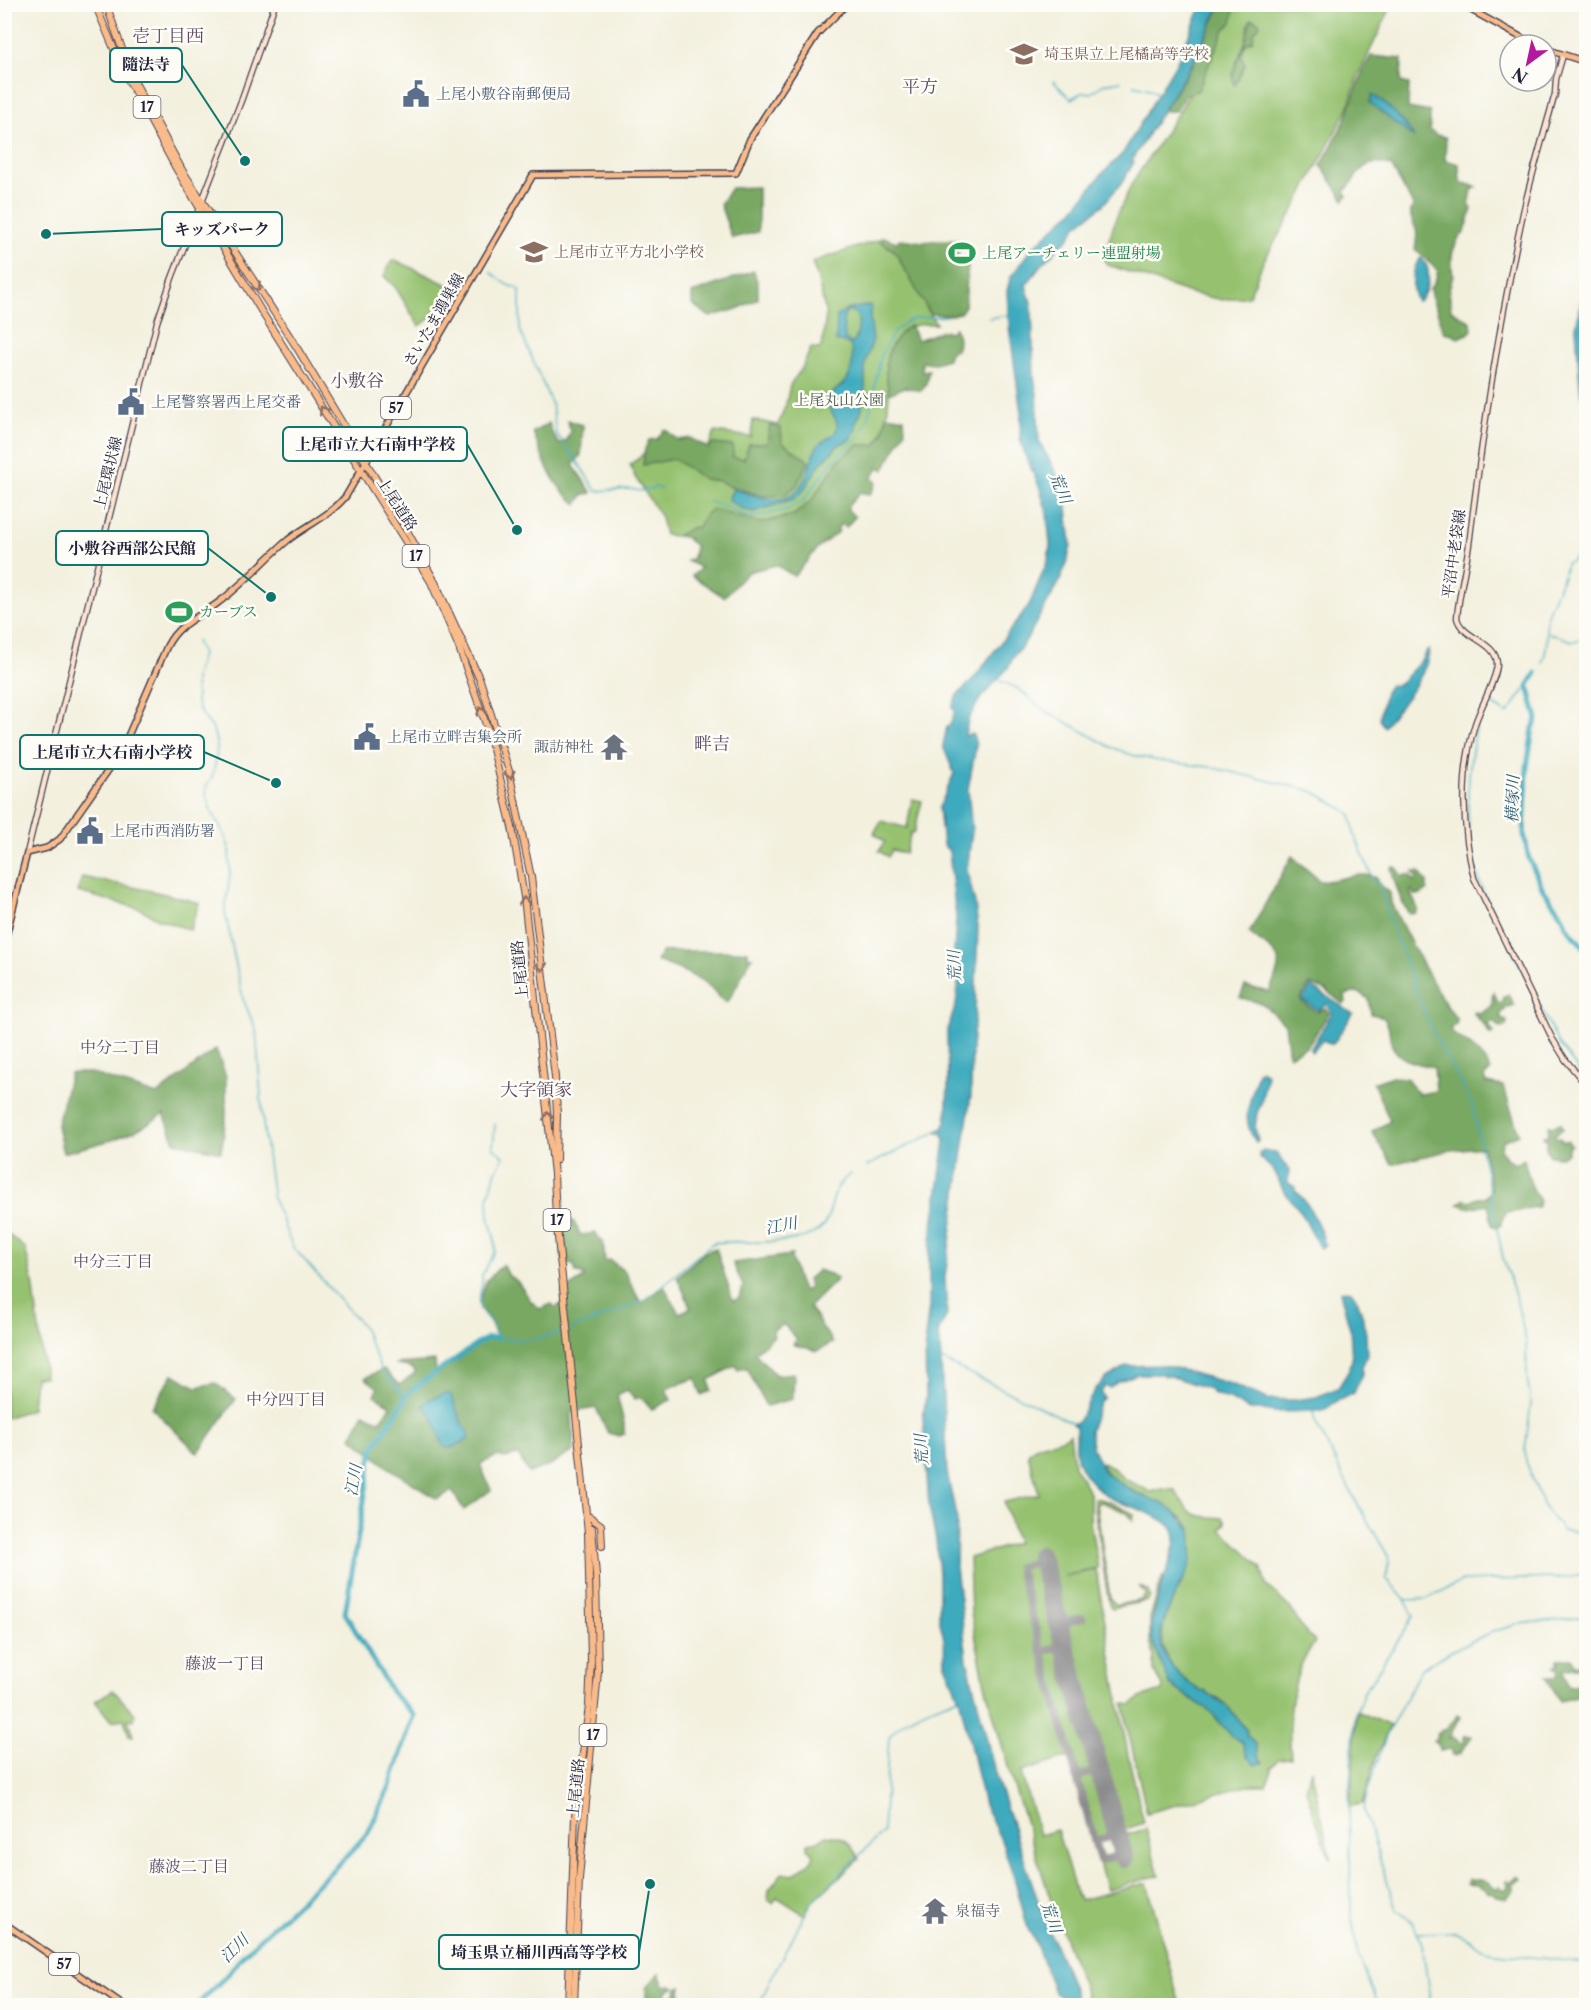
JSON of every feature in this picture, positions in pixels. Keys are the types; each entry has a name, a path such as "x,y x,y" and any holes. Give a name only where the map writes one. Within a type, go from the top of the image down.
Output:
{"highway":[{"name":"上尾道路","path":"95,4 127,78 201,206 361,472 431,582 458,645 489,733 508,809 521,876 554,1174 588,1533 591,1668 589,1706 575,1816 568,2006"},
{"name":"上尾道路","path":"106,4 137,88 201,206 261,292 424,560 456,624 480,680 509,771 531,877 557,1114 554,1174"},
{"name":"上尾道路","path":"574,2006 579,1870 598,1672 595,1560 581,1466"},
{"path":"590,1517 601,1525 602,1546"}],"main road":[{"name":"上尾環状線","path":"27,853 154,332 172,278 266,34 275,4"},
{"name":"さいたま鴻巣線","path":"27,853 47,848 60,839 116,761 166,645 178,629 190,619 220,602 287,541 334,510 346,496 533,175 736,173 750,139 818,33 847,4"},
{"path":"1460,4 1512,33"},
{"path":"1558,53 1587,62"},
{"name":"平沼中老袋線","path":"1565,56 1556,79 1555,94 1523,213 1508,287 1496,356 1466,572 1457,618 1465,632 1491,650 1496,656 1497,663 1477,718 1467,758 1465,804 1474,878 1552,1038 1565,1059 1587,1085"},
{"path":"4,944 27,853"},
{"name":"57","path":"4,1923 124,2006"}],"green space":[{"path":"1221,5 1231,5 1234,10 1232,22 1224,30 1199,88 1185,97 1175,111 1166,111 1164,109 1192,66"},
{"path":"1231,5 1392,5 1358,76 1348,108 1295,208 1264,260 1250,294 1223,300 1190,293 1108,265 1103,259 1116,218 1131,185 1196,85"},
{"path":"1252,19 1260,25 1254,32 1253,40 1246,44 1241,55 1245,65 1235,85 1234,68"},
{"path":"1371,56 1402,59 1401,82 1409,84 1408,108 1430,112 1430,130 1446,139 1445,160 1459,164 1460,182 1477,187 1472,190 1469,205 1472,209 1465,232 1458,239 1453,251 1451,262 1453,275 1449,290 1451,310 1471,322 1472,330 1458,338 1444,332 1442,327 1430,289 1438,271 1415,249 1417,232 1411,215 1413,205 1391,166 1374,164 1363,168 1345,191 1347,196 1344,200 1321,166 1345,120 1364,68"},
{"path":"758,187 758,232 732,238 720,204 731,188"},
{"path":"883,237 896,242 900,239 923,242 957,239 960,242 957,261 968,263 965,306 960,313 930,314 894,250 878,240"},
{"name":"上尾丸山公園","path":"878,240 894,250 936,324 916,325 905,330 887,356 888,409 884,428 876,446 858,445 838,461 812,500 794,515 761,523 706,514 697,529 693,527 677,536 665,535 661,517 635,477 630,464 646,451 708,448 715,432 751,437 753,420 778,425 790,385 802,368 811,348 819,349 822,346 826,315 812,262"},
{"path":"395,260 450,286 439,309 419,326 396,288 384,276 391,262"},
{"path":"754,271 758,285 758,299 737,309 710,317 692,304 692,293"},
{"path":"910,326 918,340 941,331 950,332 955,328 958,336 957,347 956,350 950,352 948,359 935,363 922,362 922,371 929,370 926,384 921,391 905,387 889,394 886,360 897,338"},
{"path":"887,415 904,418 905,431 884,470 879,467 872,478 877,482 870,495 861,492 848,506 848,510 855,517 846,527 841,524 837,529 839,531 819,547 794,576 776,565 748,572 724,597 692,576 701,568 687,561 693,558 695,545 688,538 677,536 693,527 697,528 712,509 761,523 794,515 812,500 838,461 858,445 876,445 883,433"},
{"path":"568,420 583,425 581,455 573,465 592,493 583,495 577,504 555,481 533,432 549,423 559,444 566,441 570,432"},
{"path":"770,425 781,428 782,442 809,461 796,486 784,495 763,496 731,487 719,481 704,479 674,459 643,465 649,440 657,439 665,429 678,440 690,438 708,448 713,444 733,446 733,457 744,459 749,444 767,443"},
{"path":"912,799 922,801 914,833 911,832 905,854 892,850 888,857 879,851 885,842 874,833 881,821 907,828"},
{"path":"1292,856 1320,881 1370,876 1377,878 1377,882 1390,893 1391,903 1409,939 1442,999 1457,1020 1456,1025 1451,1027 1452,1033 1475,1049 1484,1059 1490,1071 1484,1077 1486,1083 1503,1086 1519,1134 1502,1141 1501,1150 1507,1159 1515,1164 1524,1159 1531,1185 1540,1201 1538,1207 1507,1212 1502,1224 1496,1228 1492,1225 1488,1204 1470,1208 1458,1204 1465,1199 1469,1201 1486,1196 1491,1190 1483,1147 1451,1150 1392,1164 1372,1132 1390,1121 1373,1083 1390,1077 1407,1078 1420,1094 1436,1091 1434,1067 1406,1060 1396,1052 1383,1017 1371,1014 1369,999 1358,992 1345,995 1346,1002 1343,1004 1327,991 1310,984 1301,998 1302,1002 1317,1012 1325,1008 1329,1013 1308,1046 1289,1056 1285,1024 1261,1003 1240,998 1245,986 1269,992 1274,980 1277,957 1249,933"},
{"path":"1396,867 1402,877 1410,875 1414,881 1417,878 1413,872 1419,872 1427,882 1427,890 1421,895 1414,895 1412,890 1410,892 1418,909 1416,913 1409,914 1403,903 1391,868"},
{"path":"82,877 199,903 190,930 158,919 141,909 78,892"},
{"path":"748,951 748,957 752,957 726,1002 709,986 696,978 656,961 662,952"},
{"path":"1494,992 1498,1003 1503,1002 1504,997 1508,994 1514,1005 1504,1008 1505,1010 1501,1013 1501,1019 1507,1021 1506,1026 1501,1028 1493,1021 1488,1024 1494,1033 1490,1035 1474,1014 1475,1012 1480,1014 1490,1006"},
{"path":"216,1049 226,1077 226,1117 221,1152 175,1142 164,1114 137,1130 112,1140 63,1153 57,1125 70,1073 91,1073 157,1095"},
{"path":"1561,1123 1563,1129 1555,1134 1555,1137 1568,1141 1571,1145 1568,1147 1568,1153 1560,1157 1550,1156 1546,1148 1548,1141 1543,1136 1548,1135 1549,1125"},
{"path":"559,1220 573,1221 581,1235 596,1233 603,1243 605,1261 610,1260 625,1272 641,1303 664,1286 679,1313 691,1308 677,1277 705,1252 716,1248 733,1301 739,1298 743,1286 733,1263 792,1255 799,1284 804,1291 809,1288 807,1280 818,1270 837,1279 809,1307 833,1343 817,1351 793,1344 797,1339 783,1324 772,1331 774,1336 755,1353 776,1375 794,1373 793,1399 766,1406 747,1368 738,1370 736,1365 709,1380 711,1391 701,1395 696,1378 666,1389 671,1400 652,1409 640,1397 635,1399 627,1390 617,1395 624,1423 624,1434 620,1436 608,1433 596,1408 572,1412 574,1451 554,1463 529,1473 518,1455 505,1458 498,1456 480,1464 491,1490 464,1510 452,1491 437,1499 389,1468 351,1437 364,1413 380,1421 391,1406 375,1395 378,1388 365,1378 384,1369 399,1385 416,1372 412,1368 395,1364 435,1361 436,1372 439,1372 475,1345 490,1338 497,1338 490,1321 480,1309 479,1302 486,1281 503,1264 509,1276 517,1281 531,1301 540,1309 552,1304 555,1308 564,1302 562,1292 584,1278 583,1274 576,1273 574,1265 563,1263"},
{"path":"5,1232 25,1248 33,1282 45,1377 35,1377 32,1409 5,1418"},
{"path":"173,1374 196,1387 215,1383 236,1399 198,1453 152,1408"},
{"path":"1070,1434 1074,1466 1090,1493 1090,1521 1098,1568 1064,1576 1096,1570 1128,1755 1144,1823 1122,1830 1044,1554 1016,1565 1069,1757 1021,1772 1039,1835 1057,1830 1077,1897 1079,1896 1080,1900 1147,1883 1180,2005 1090,2005 1052,1904 1010,1774 985,1685 971,1613 969,1558 1017,1543 1004,1502 1039,1494 1028,1454 1042,1444 1060,1440"},
{"path":"1101,1463 1113,1467 1123,1478 1151,1492 1162,1489 1175,1490 1185,1506 1194,1514 1223,1518 1226,1523 1221,1529 1261,1567 1266,1585 1291,1609 1300,1625 1315,1642 1302,1663 1292,1698 1291,1758 1278,1759 1271,1768 1266,1785 1248,1785 1147,1813 1126,1722 1124,1703 1130,1705 1140,1698 1162,1691 1163,1686 1154,1671 1150,1618 1162,1577 1164,1577 1151,1623 1170,1685 1209,1710 1232,1736 1242,1742 1247,1757 1262,1760 1258,1757 1246,1734 1247,1731 1232,1711 1219,1699 1204,1693 1184,1679 1168,1659 1163,1643 1166,1615 1185,1576 1189,1562 1192,1536 1189,1525 1169,1508 1114,1480"},
{"path":"1094,1498 1107,1501 1134,1514 1133,1520 1127,1513 1102,1502 1096,1504 1110,1599 1117,1605 1142,1600 1146,1594 1139,1586 1148,1591 1150,1597 1147,1601 1112,1608 1109,1604"},
{"path":"1037,1564 1059,1644 1044,1649 1021,1569"},
{"path":"1583,1648 1586,1649 1586,1667 1565,1669 1564,1674 1568,1685 1571,1686 1580,1682 1579,1676 1586,1676 1586,1695 1560,1701 1546,1677 1554,1678 1558,1674 1558,1670 1554,1667 1558,1665 1558,1659 1572,1658 1575,1665 1584,1663"},
{"path":"1061,1649 1094,1769 1079,1773 1045,1654"},
{"path":"113,1690 135,1714 134,1720 128,1719 133,1736 129,1735 124,1719 111,1721 95,1701"},
{"path":"1357,1711 1390,1726 1376,1757 1363,1804 1350,1806"},
{"path":"1457,1715 1460,1717 1449,1738 1453,1737 1462,1744 1465,1735 1472,1736 1460,1754 1455,1756 1450,1749 1440,1751 1439,1746 1433,1741 1437,1733 1446,1730"},
{"path":"1311,1769 1332,1859 1327,1852 1306,1789"},
{"path":"1095,1775 1111,1834 1096,1838 1080,1778"},
{"path":"1146,1829 1159,1875 1107,1890 1099,1863 1118,1858 1119,1861 1130,1857 1123,1836"},
{"path":"826,1835 847,1841 859,1859 811,1903 805,1915 777,1897 773,1903 768,1900 769,1890 782,1873 793,1875 812,1860 814,1854 808,1848 808,1843 818,1841"},
{"path":"1517,1876 1522,1879 1512,1884 1514,1889 1507,1898 1489,1893 1478,1885 1467,1884 1468,1879 1483,1880 1497,1889 1499,1886 1505,1890 1508,1886 1507,1880 1510,1882"},
{"path":"659,1973 664,1986 675,1987 666,1992 667,1997 675,1998 677,1988 682,1987 678,2005 638,2005 646,2002 646,1988"}],"water":[{"name":"荒川","path":"1202,5 1220,5 1193,62 1132,160 1134,162 1123,181 1103,205 1076,226 1070,237 1044,262 1026,285 1032,306 1039,441 1065,489 1071,545 1059,583 1008,668 980,699 968,720 965,736 973,734 976,746 968,789 972,832 967,870 978,927 971,1095 945,1277 947,1315 938,1337 947,1472 957,1520 956,1567 967,1660 997,1780 1046,1924 1079,2005 1064,2005 1061,1997 1054,1992 1035,1941 1028,1929 1001,1840 984,1805 960,1701 945,1664 944,1639 939,1617 939,1574 936,1540 929,1506 923,1418 926,1395 925,1338 929,1306 929,1254 945,1140 942,1133 935,1132 943,1128 946,1121 947,1030 956,1005 959,974 954,953 956,918 949,851 943,845 939,808 954,773 943,746 947,726 955,711 952,708 957,695 971,682 1029,605 1048,560 1050,545 1047,513 1020,439 1021,413 1009,326 1007,291 1010,278 1031,249 1073,210 1101,175 1123,153 1178,60"},
{"path":"1372,95 1396,114 1414,138 1370,103"},
{"path":"1421,258 1427,268 1428,279 1423,295 1417,301 1413,291 1413,278"},
{"path":"1586,277 1586,417 1580,386 1576,327"},
{"path":"871,305 870,319 873,339 865,364 865,393 861,412 856,422 856,430 848,441 840,444 820,464 804,490 794,499 754,512 744,510 728,500 733,489 764,498 783,499 791,495 805,478 817,446 836,431 837,423 829,400 848,378 852,359 850,345 836,342 837,316 848,309","holes":["851,311 857,314 858,330 852,344 845,338 843,321 846,312"]},
{"path":"1429,650 1428,659 1419,680 1384,727 1379,719 1385,692 1390,685 1397,686 1421,661"},
{"path":"1311,986 1353,1014 1333,1044 1322,1040 1312,1052 1310,1050 1332,1013 1326,1004 1318,1010 1302,1000"},
{"path":"1261,1070 1267,1074 1257,1113 1255,1128 1258,1140 1256,1142 1247,1117 1257,1075 1258,1072 1262,1072"},
{"path":"1263,1150 1277,1153 1289,1170 1288,1183 1295,1187 1295,1191 1304,1200 1320,1230 1325,1244 1321,1248 1301,1212 1284,1192 1275,1172 1260,1157 1259,1153"},
{"path":"1351,1291 1357,1299 1362,1314 1367,1355 1354,1393 1323,1411 1249,1410 1232,1400 1212,1393 1209,1389 1164,1376 1164,1374 1137,1374 1110,1388 1105,1386 1101,1393 1104,1397 1099,1404 1090,1431 1092,1447 1104,1472 1137,1494 1160,1502 1175,1512 1191,1529 1190,1566 1166,1614 1161,1643 1168,1661 1187,1682 1220,1700 1238,1719 1247,1731 1246,1734 1256,1745 1258,1756 1263,1763 1255,1764 1247,1757 1242,1742 1232,1736 1209,1710 1170,1685 1152,1640 1151,1623 1174,1547 1174,1533 1171,1527 1146,1512 1110,1498 1094,1484 1079,1463 1076,1453 1076,1427 1072,1424 1078,1422 1095,1390 1105,1379 1126,1366 1165,1365 1231,1384 1268,1399 1295,1400 1316,1397 1338,1388 1352,1360 1350,1329 1340,1292"},
{"path":"446,1393 451,1395 461,1421 469,1433 468,1440 451,1448 444,1447 432,1416 423,1405 428,1400"}],"waterway":[{"path":"1053,81 1071,99 1081,93 1091,93 1104,84 1121,81"},
{"path":"1134,85 1153,90 1158,95"},
{"path":"490,272 509,286 516,287 520,292 520,330 552,405 556,433 596,491 630,489 640,491 656,487 661,489"},
{"path":"989,318 1009,315"},
{"path":"709,502 728,507 747,517 755,517 785,510 803,501 832,462 857,439 868,419 881,355 894,332 915,318 947,316"},
{"name":"横塚川","path":"1542,663 1547,642 1548,612 1561,582 1566,563 1571,562 1586,546"},
{"path":"1549,633 1572,641 1581,640"},
{"path":"196,641 202,654 195,677 196,701 199,710 213,729 217,746 216,761 212,777 206,787 206,794 211,811 224,833 229,848 230,874 225,912 243,999 256,1030 263,1123 273,1200 280,1215"},
{"name":"横塚川","path":"1536,673 1528,686 1537,719 1533,728 1527,767 1524,834 1529,859 1543,889 1563,917 1566,926 1586,950"},
{"path":"996,679 1019,689 1041,708 1111,747 1132,755 1159,761 1210,767 1315,792 1351,814 1354,833 1374,882 1380,884 1388,915 1422,1006 1435,1036 1472,1103 1503,1258 1516,1298 1526,1341 1527,1377 1531,1404 1525,1450 1526,1461 1543,1506 1563,1531 1586,1532"},
{"path":"1487,701 1507,714 1528,686"},
{"path":"1477,727 1470,763 1468,824 1474,863 1494,915"},
{"path":"1510,946 1559,1044 1586,1080"},
{"path":"495,1124 493,1147 504,1157 496,1171 488,1199 495,1251 482,1275 480,1307 498,1338 532,1339 565,1331"},
{"name":"江川","path":"867,1166 936,1132"},
{"name":"江川","path":"569,1330 644,1301 713,1243 774,1242 806,1237 818,1230 826,1221 836,1189 851,1174"},
{"path":"281,1218 292,1246 362,1325 381,1369 405,1397"},
{"name":"江川","path":"196,2006 231,1971 244,1954 346,1857 368,1833 390,1786 414,1715 392,1693 345,1613 373,1448 405,1397 413,1389 480,1342 488,1338 497,1338"},
{"path":"940,1359 1073,1423"},
{"path":"1313,1412 1315,1421 1354,1498 1388,1556 1386,1578 1405,1600 1414,1616 1364,1692 1356,1712 1352,1749 1349,1800 1351,1911 1357,1952 1379,2006"},
{"path":"1406,1600 1426,1599 1463,1581 1573,1577 1586,1572"},
{"path":"1431,2006 1422,1944 1413,1923 1396,1909 1364,1810 1367,1793 1386,1736 1421,1669 1455,1649 1492,1632 1519,1624 1586,1617"},
{"path":"759,2006 769,1982 811,1903 883,1832 889,1737 895,1729 911,1717 958,1697"},
{"path":"1418,1933 1455,1932 1472,1940 1488,1952 1586,1963"}],"taxiway":[{"path":"1042,1560 1021,1566 1019,1569 1100,1861 1123,1854"},
{"path":"1059,1624 1082,1618"},
{"path":"1042,1652 1065,1645"},
{"path":"1076,1777 1099,1770"},
{"path":"1094,1841 1117,1835"}],"runway":[{"path":"1040,1556 1124,1858"}],"place":[{"name":"埼玉県立上尾橘高等学校","path":"1024,54"},
{"name":"上尾小敷谷南郵便局","path":"416,94"},
{"name":"隨法寺","path":"245,161"},
{"name":"キッズパーク","path":"46,234"},
{"name":"上尾市立平方北小学校","path":"534,252"},
{"name":"上尾アーチェリー連盟射場","path":"962,253"},
{"name":"上尾警察署西上尾交番","path":"131,402"},
{"name":"上尾市立大石南中学校","path":"517,530"},
{"name":"小敷谷西部公民館","path":"271,597"},
{"name":"カーブス","path":"179,612"},
{"name":"上尾市立畔吉集会所","path":"367,737"},
{"name":"諏訪神社","path":"614,747"},
{"name":"上尾市立大石南小学校","path":"276,783"},
{"name":"上尾市西消防署","path":"90,831"},
{"name":"埼玉県立桶川西高等学校","path":"650,1884"},
{"name":"泉福寺","path":"935,1911"}],"district":[{"name":"壱丁目西","path":"168,36"},
{"name":"平方","path":"920,87"},
{"name":"小敷谷","path":"357,381"},
{"name":"畔吉","path":"712,744"},
{"name":"中分二丁目","path":"120,1047"},
{"name":"大字領家","path":"536,1090"},
{"name":"中分三丁目","path":"113,1261"},
{"name":"中分四丁目","path":"286,1399"},
{"name":"藤波一丁目","path":"225,1663"},
{"name":"藤波二丁目","path":"189,1866"}]}
